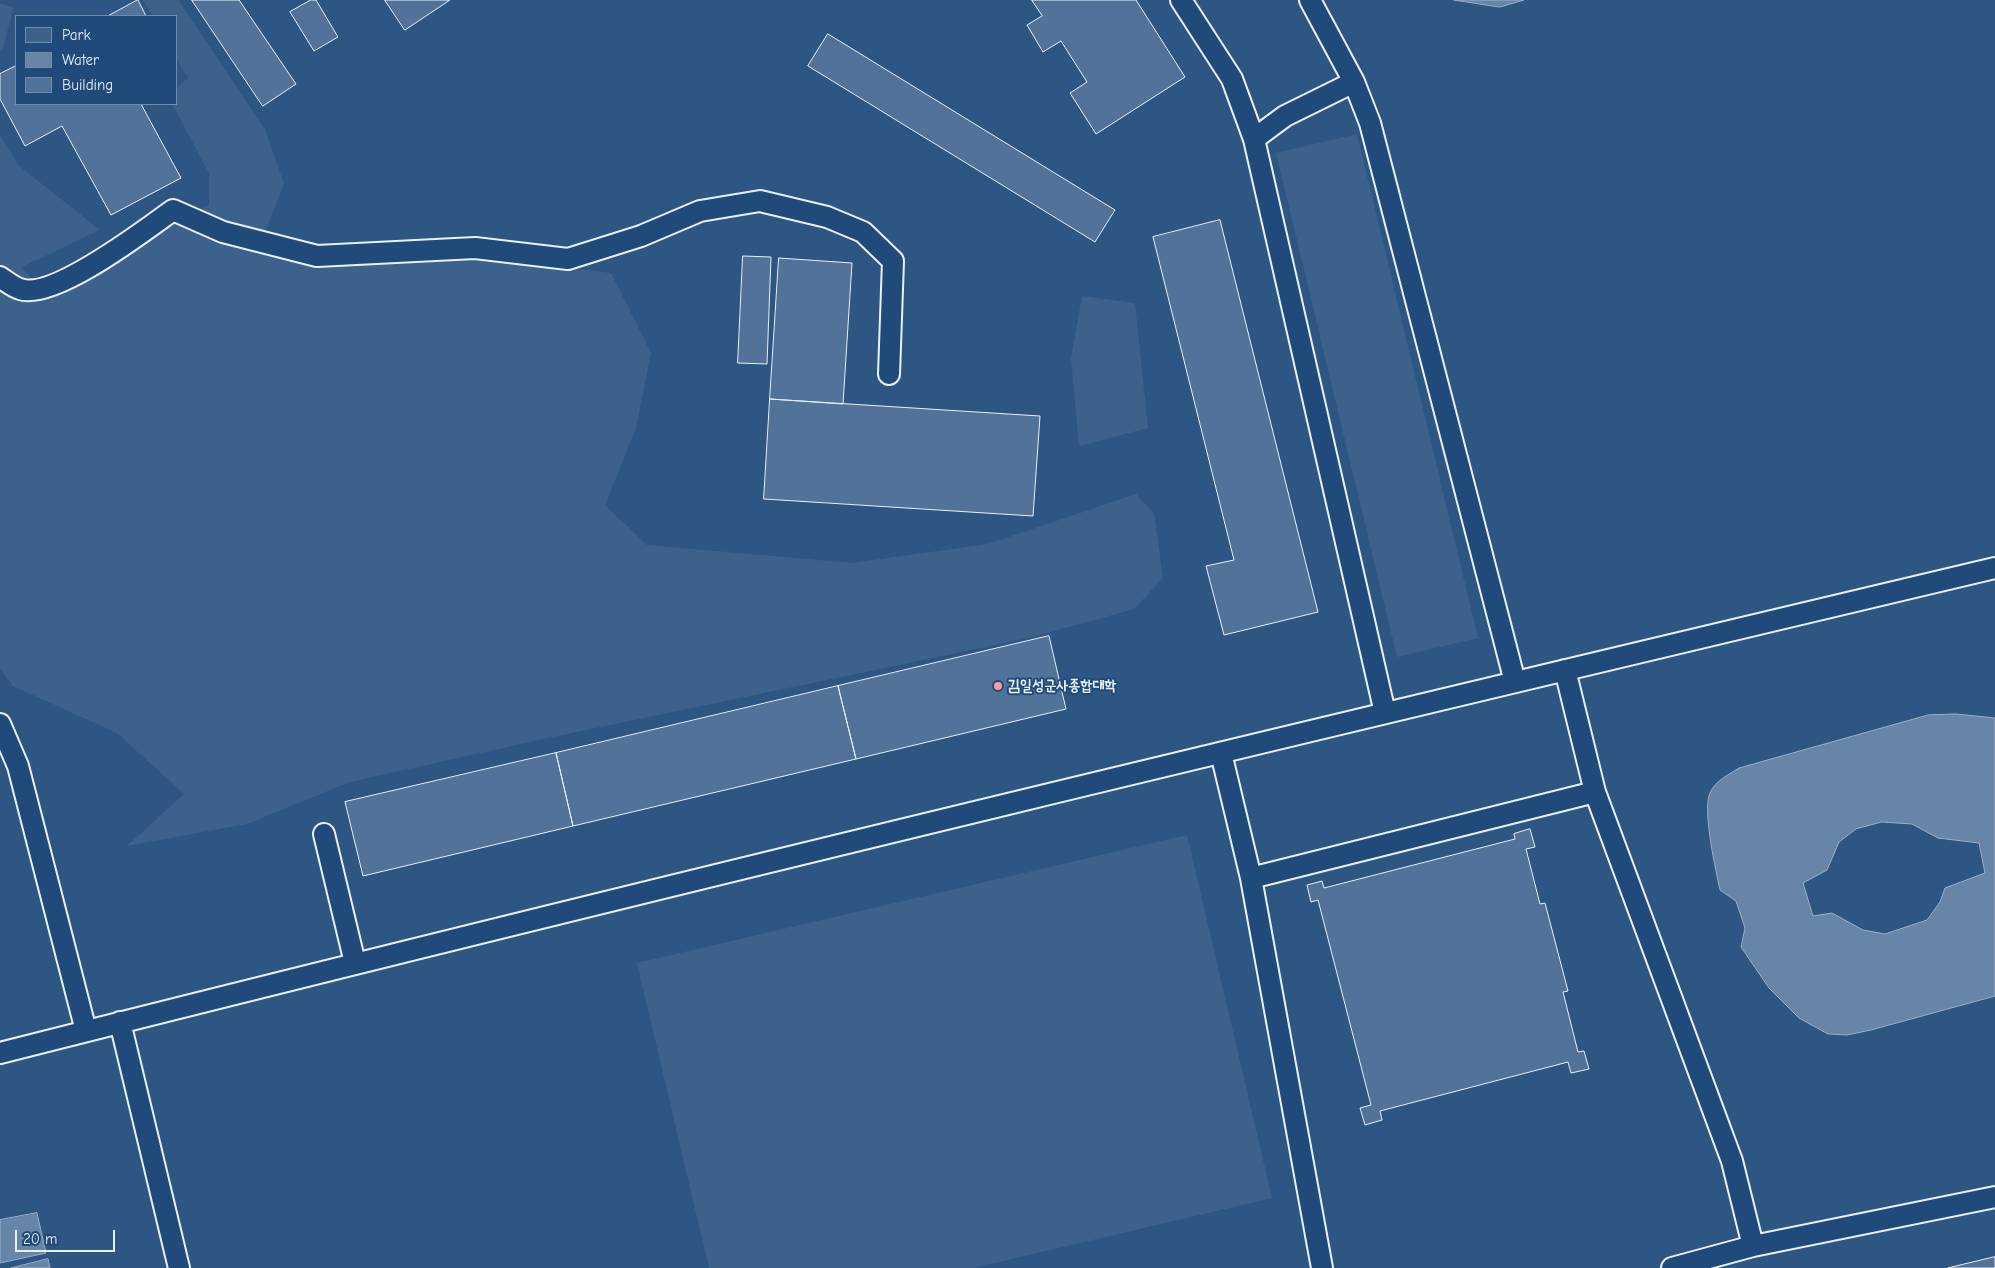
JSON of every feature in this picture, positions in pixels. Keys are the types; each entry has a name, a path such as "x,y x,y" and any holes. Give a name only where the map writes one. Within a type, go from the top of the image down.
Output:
{"lane":[{"path":"1181,0 1232,79 1254,138 1385,713"},
{"path":"1310,0 1354,82 1370,123 1515,682"},
{"path":"1254,138 1285,116 1354,82"},
{"path":"0,277 21,290 46,289 111,255 173,210 223,232 317,256 475,248 568,259 641,236 700,211 760,202 827,217 863,232 893,260 889,374"},
{"path":"0,1053 355,963 1221,752 1995,568"},
{"path":"1565,670 1595,792 1732,1161 1753,1246"},
{"path":"0,724 18,766 86,1031"},
{"path":"1221,752 1251,878 1322,1268"},
{"path":"1251,878 1595,792"},
{"path":"324,834 355,963"},
{"path":"120,1022 179,1268"},
{"path":"1672,1268 1753,1246 1995,1197"}],"shaded area":[{"name":"김일성군사종합대학","path":"0,0 1995,0 1995,1268 0,1268"}],"green space":[{"path":"143,0 178,0 265,129 284,184 259,248 371,243 611,273 651,353 636,428 605,505 647,545 852,563 988,544 1136,494 1154,513 1163,578 1134,609 1029,638 557,736 350,782 247,824 127,846 184,794 117,733 13,686 0,669 0,135 18,165 100,230 22,267 47,300 134,252 171,222 209,205 209,173 173,105 178,105 178,86 188,78 178,61 178,15 152,15"},
{"path":"0,3 13,8 3,49 0,51"},
{"path":"1357,134 1478,638 1397,657 1276,153"},
{"path":"1082,296 1135,303 1148,428 1079,446 1071,359"},
{"path":"1187,835 1272,1198 973,1268 709,1268 637,963"}],"water":[{"path":"1454,0 1524,0 1500,7"},
{"path":"1956,714 1995,718 1995,996 1871,1030 1847,1035 1828,1034 1799,1018 1769,988 1741,947 1745,928 1736,901 1720,890 1710,841 1708,801 1710,793 1718,782 1739,768 1928,715","holes":["1882,822 1912,824 1938,838 1979,843 1985,873 1945,888 1940,902 1927,920 1885,934 1863,930 1832,913 1813,916 1803,883 1827,870 1839,842 1856,829"]},
{"path":"37,1213 46,1253 0,1263 0,1220"},
{"path":"48,1259 50,1268 11,1268"}],"building":[{"path":"138,0 146,15 110,15"},
{"path":"192,0 239,0 296,84 263,106"},
{"path":"311,0 316,0 338,37 314,51 290,12"},
{"path":"385,0 450,0 405,30"},
{"path":"1032,0 1136,0 1185,77 1096,134 1070,93 1087,82 1061,41 1043,52 1027,25 1042,16"},
{"path":"828,34 1115,210 1095,242 808,66"},
{"path":"15,66 15,105 142,105 181,178 111,215 62,126 25,146 0,99 0,74"},
{"path":"1220,220 1318,612 1224,635 1206,566 1234,560 1153,237"},
{"path":"743,256 771,257 767,364 738,363"},
{"path":"779,258 852,263 843,404 770,399"},
{"path":"770,399 1040,416 1033,516 764,499"},
{"path":"1049,636 1066,709 856,759 838,686"},
{"path":"838,686 856,759 573,826 556,753"},
{"path":"556,753 573,826 363,876 345,802"},
{"path":"1530,829 1535,847 1526,849 1540,904 1545,903 1568,991 1563,992 1578,1052 1584,1051 1589,1069 1571,1073 1568,1062 1380,1111 1382,1120 1365,1125 1360,1108 1371,1105 1318,900 1311,902 1307,885 1322,881 1324,888 1515,839 1514,834"},
{"path":"1995,1257 1995,1268 1948,1268"}],"place":[{"name":"김일성군사종합대학","path":"998,686"}]}
